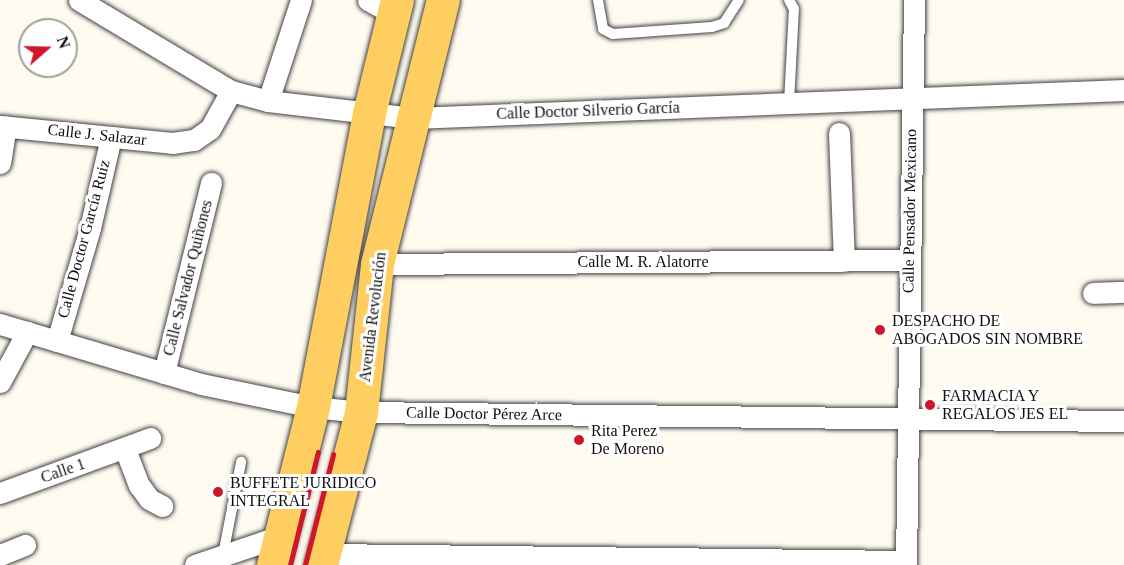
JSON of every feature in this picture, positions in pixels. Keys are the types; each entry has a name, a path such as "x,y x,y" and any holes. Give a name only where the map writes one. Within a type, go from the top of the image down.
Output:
{"main road":[{"name":"Avenida Revolución","path":"322,559 361,412 377,264 443,0"},
{"path":"276,550 313,407 369,113 386,5"}],"street":[{"name":"Calle Doctor Silverio García","path":"79,0 231,91 268,101 413,118 1124,90"},
{"path":"268,101 302,0"},
{"name":"Calle Pensador Mexicano","path":"906,563 914,0"},
{"name":"Calle J. Salazar","path":"3,126 172,143 194,140 210,129 231,91"},
{"path":"0,163 3,126"},
{"path":"839,133 844,261"},
{"name":"Calle Doctor García Ruiz","path":"57,341 90,228 111,136"},
{"name":"Calle Salvador Quiñones","path":"164,373 211,183"},
{"name":"Calle M. R. Alatorre","path":"377,264 910,260"},
{"path":"1093,293 1124,292"},
{"name":"Calle Doctor Pérez Arce","path":"0,324 164,373 313,407 361,412 1124,421"},
{"path":"0,382 27,332"},
{"name":"Calle 1","path":"0,493 150,438"},
{"path":"125,449 139,485 149,500 162,506"},
{"path":"0,555 25,545"},
{"path":"195,565 223,555 276,550"},
{"path":"322,559 906,563"}],"lane":[{"path":"598,0 603,29 613,34 712,27 724,23 739,0"},
{"path":"789,0 794,9 789,103"},
{"path":"223,555 241,462"}],"railway":[{"path":"290,565 318,452"},
{"path":"305,565 333,455"}],"place":[{"name":"DESPACHO DE ABOGADOS SIN NOMBRE","path":"880,330"},
{"name":"FARMACIA Y REGALOS JES EL","path":"930,405"},
{"name":"Rita Perez De Moreno","path":"579,440"},
{"name":"BUFFETE JURIDICO INTEGRAL","path":"218,492"}]}
